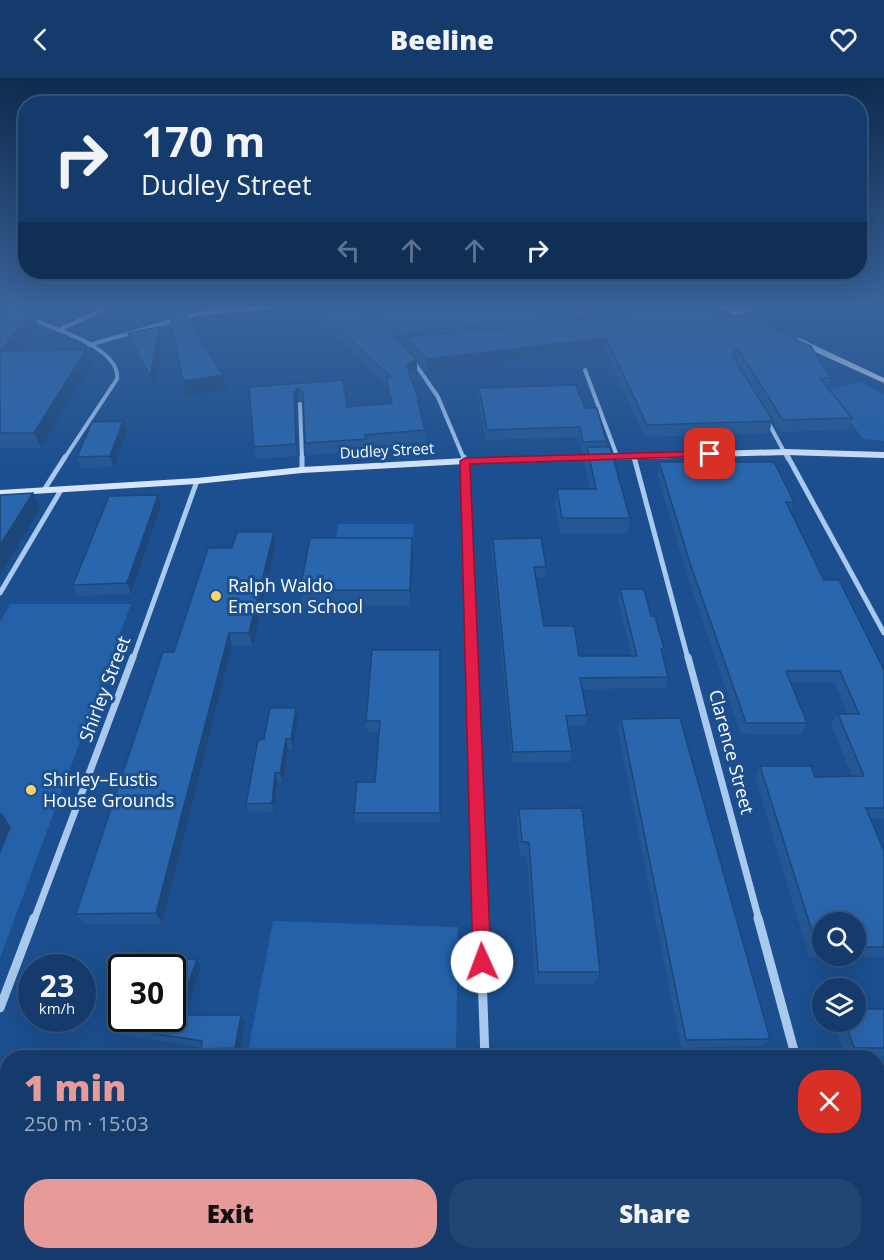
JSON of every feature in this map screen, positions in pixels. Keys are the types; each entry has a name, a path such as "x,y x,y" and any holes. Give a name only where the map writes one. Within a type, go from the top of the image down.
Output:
{"main road":[{"path":"838,360 884,381"},
{"name":"Dudley Street","path":"0,492 197,481 302,470 465,461 786,452 884,455"}],"street":[{"path":"44,490 117,379 118,371 115,364 110,360"},
{"path":"412,361 426,376 444,404 465,461 485,1050"},
{"path":"585,370 617,456"},
{"path":"300,404 302,470"},
{"path":"762,413 786,452 884,633"},
{"name":"Clarence Street","path":"633,455 794,1050"},
{"name":"Shirley Street","path":"0,1008 135,653 197,481"},
{"path":"0,593 61,490"}],"shaded area":[{"path":"859,382 884,394 884,441 863,439 827,390"},
{"path":"338,524 414,524 413,551 334,551"},
{"name":"Shirley–Eustis House Grounds","path":"10,604 131,604 0,958 0,622"},
{"path":"273,921 458,927 456,1050 248,1050"}],"building":[{"path":"0,360 80,360 34,433 0,433"},
{"path":"142,360 153,360 150,377"},
{"path":"179,360 214,360 223,375 183,381"},
{"path":"373,360 417,360 406,364 420,403 418,401 425,430 365,435 366,439 305,443 303,392 298,388 294,393 296,444 254,447 249,387 343,380 347,407 392,403 386,377 391,377"},
{"path":"616,360 735,360 773,421 647,425"},
{"path":"745,360 820,360 831,378 820,378 852,418 783,420"},
{"path":"576,385 585,408 597,408 606,441 583,442 580,427 487,430 479,388"},
{"path":"123,421 110,456 77,457 92,422"},
{"path":"587,447 610,447 630,518 562,518 557,489 596,489"},
{"path":"659,462 774,462 794,502 786,502 824,580 839,580 884,670 884,808 866,808 884,851 884,947 866,947 866,912 812,912 812,931 760,766 811,766 815,777 864,776 838,714 859,714 840,671 786,671 807,723 746,723 691,566"},
{"path":"33,493 0,545 0,495"},
{"path":"158,495 127,583 73,585 109,496"},
{"path":"237,532 274,532 249,633 229,633 156,913 76,914 163,652 174,652 208,548 232,548"},
{"path":"310,538 412,538 410,590 300,590"},
{"path":"541,538 546,567 534,567 544,626 574,626 579,656 637,656 620,589 644,589 651,616 655,616 664,649 661,649 668,677 580,678 587,715 566,716 572,751 513,752 493,539"},
{"path":"372,650 440,650 440,813 354,813 357,782 375,782 380,721 366,721"},
{"path":"270,708 296,708 291,739 286,739 280,773 275,773 272,803 246,804 258,740 264,739"},
{"path":"680,718 770,1039 686,1040 621,719"},
{"path":"582,808 600,972 538,972 529,842 522,842 519,809"},
{"path":"186,958 197,960 186,989"},
{"path":"866,1009 884,1009 884,1048 854,1048 848,1032 866,1032"},
{"path":"186,1015 241,1015 235,1048 201,1049 202,1041 143,1032 186,1032"}],"place":[{"name":"Ralph Waldo Emerson School","path":"216,596"},
{"name":"Shirley–Eustis House Grounds","path":"31,790"}],"route":[{"path":"482,962 465,461 710,454"}]}
